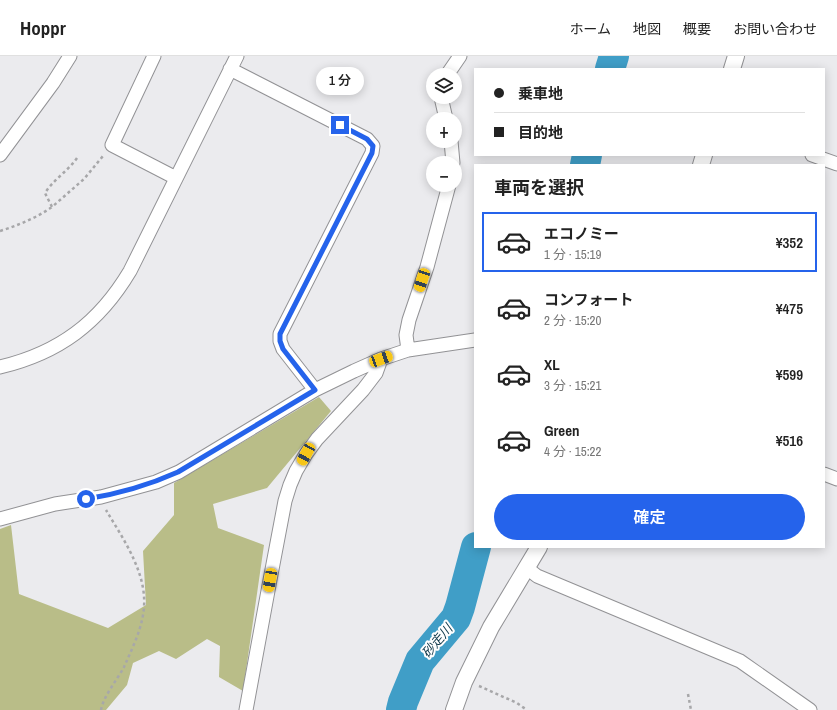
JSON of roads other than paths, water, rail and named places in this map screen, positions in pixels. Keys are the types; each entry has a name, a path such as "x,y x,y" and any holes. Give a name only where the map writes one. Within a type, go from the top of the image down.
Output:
{"street":[{"path":"0,155 53,84 70,56"},
{"path":"154,56 112,144 176,178"},
{"path":"0,367 23,361 56,346 81,329 101,311 118,291 130,271 237,56"},
{"path":"452,68 460,56"},
{"path":"732,68 736,56"},
{"path":"230,70 367,139 373,146 372,153 280,334 280,341 283,349 315,390"},
{"path":"815,156 837,164"},
{"path":"408,350 406,335 409,320 427,267 447,192"},
{"path":"0,518 54,504 101,497 156,482 178,472 315,390 381,359 408,350 474,340"},
{"path":"246,710 285,501 290,485 306,454 317,439 363,390 376,373 381,359"},
{"path":"825,474 837,479"},
{"path":"454,710 466,680 491,628 538,548"},
{"path":"527,568 537,576 740,661 810,710"}],"waterway":[{"name":"砂走川","path":"610,68 614,56"},
{"name":"砂走川","path":"585,164 587,156"},
{"name":"砂走川","path":"401,710 420,661 456,618 476,548"}]}
